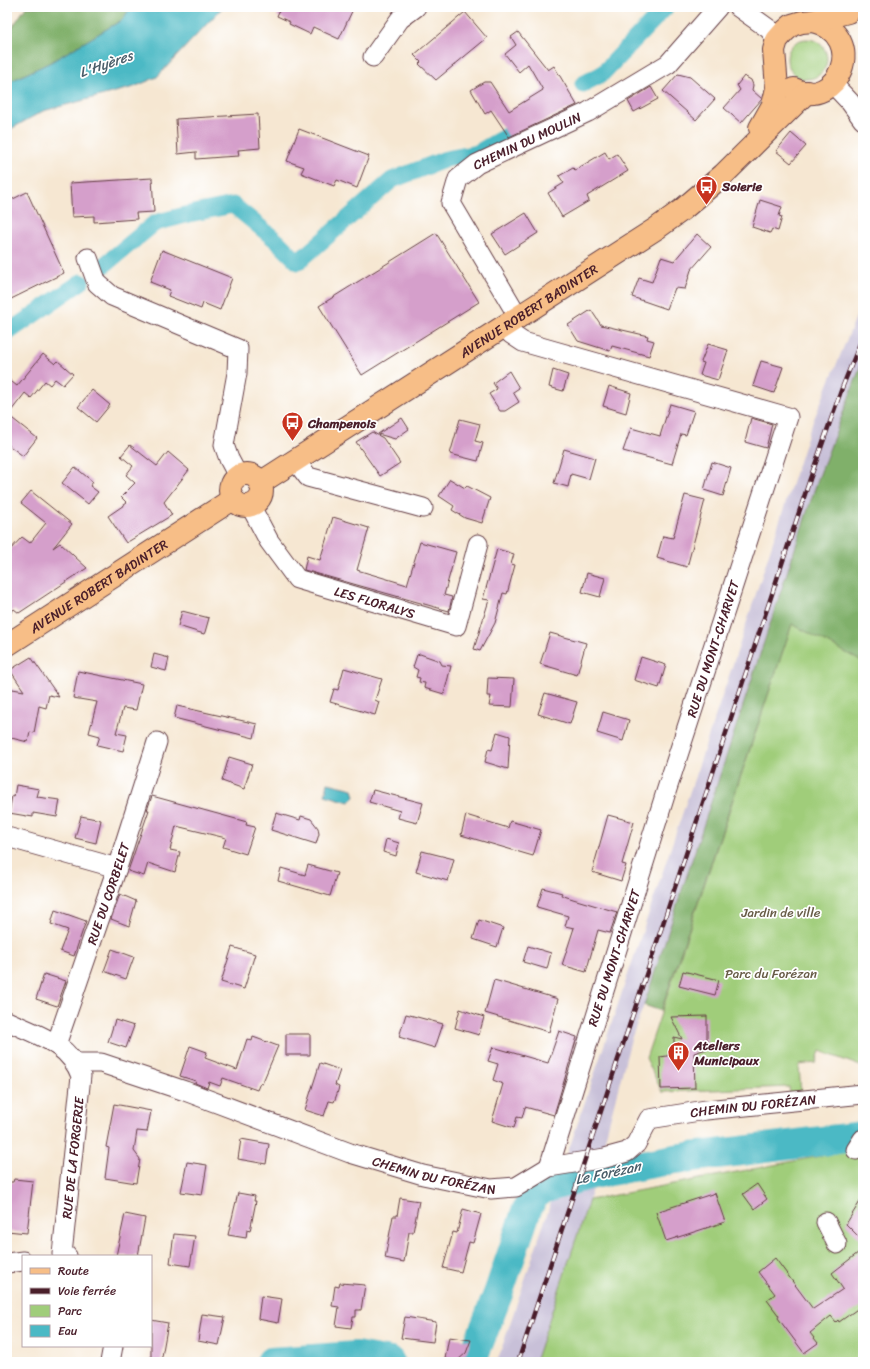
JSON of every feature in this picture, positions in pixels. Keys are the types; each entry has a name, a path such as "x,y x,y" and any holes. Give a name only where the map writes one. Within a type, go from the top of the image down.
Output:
{"main road":[{"path":"750,147 772,105 777,88 774,50 778,40 792,25 848,12 854,7"},
{"path":"842,43 863,9"},
{"path":"776,69 781,78 788,85 797,90 807,92 821,90 832,83 840,75 844,65 842,43 830,28 813,21"},
{"path":"750,147 807,92"},
{"name":"AVENUE ROBERT BADINTER","path":"260,483 513,322 670,219 723,175 750,147"},
{"path":"248,474 257,479 260,483 260,496 242,502 230,486 238,476 248,474"},
{"name":"AVENUE ROBERT BADINTER","path":"7,645 190,528 242,502"}],"street":[{"path":"373,57 400,19 416,7"},
{"name":"CHEMIN DU MOULIN","path":"513,322 451,203 458,179 477,164 588,112 668,64 718,7"},
{"path":"738,7 769,30 778,40"},
{"path":"832,83 850,102 863,120"},
{"path":"88,258 97,283 112,296 238,349 237,373 224,445 229,459 238,476"},
{"name":"RUE DU MONT-CHARVET","path":"513,322 511,334 523,342 788,417 668,784 548,1166"},
{"path":"295,460 308,476 423,508"},
{"name":"LES FLORALYS","path":"242,502 297,579 456,626 478,544"},
{"name":"RUE DU CORBELET","path":"56,1045 118,868 157,742"},
{"path":"7,837 118,868"},
{"path":"7,1022 68,1052 76,1063"},
{"name":"CHEMIN DU FORÉZAN","path":"76,1063 101,1063 185,1091 350,1153 430,1177 476,1186 506,1188 516,1187 526,1182 548,1166 605,1158 627,1152 636,1144 649,1119 706,1110 863,1094"},
{"name":"RUE DE LA FORGERIE","path":"62,1255 80,1076 76,1063"},
{"path":"826,1222 837,1244"},
{"path":"7,1263 22,1261"},
{"path":"110,1362 113,1347"}],"shaded area":[{"path":"863,300 863,360 817,482 644,1005 631,1039 589,1200 535,1362 497,1362 737,652 809,431"}],"green space":[{"path":"26,7 131,7 122,20 51,62 7,83 7,35"},
{"path":"807,39 815,41 821,45 825,51 827,59 825,67 821,73 815,77 807,79 799,77 793,73 789,67 787,59 789,51 793,45 799,41"},
{"path":"863,360 863,662 792,624 661,1011 644,1005 817,482"},
{"name":"Parc du Forézan","path":"792,624 863,655 863,1067 820,1051 816,1063 799,1065 801,1095 790,1095 789,1087 662,1092 646,1058"},
{"path":"863,1148 863,1362 535,1362 589,1200"}],"water":[{"name":"L'Hyères","path":"131,7 223,7 157,77 134,87 43,111 7,131 7,83 51,62 122,20"},
{"path":"328,783 353,789 355,797 349,802 325,795"}],"building":[{"path":"281,7 354,7 339,39 313,27 310,34 289,24 290,22 277,16"},
{"path":"465,12 487,38 436,80 419,64 421,62 414,55"},
{"path":"518,32 548,70 554,66 577,105 509,137 491,110 485,114 471,90 484,82 490,82 509,111 543,90 528,64 519,72 505,54 516,45 511,37"},
{"path":"678,74 690,77 715,99 696,120 663,91"},
{"path":"744,76 751,80 753,85 752,90 762,99 741,123 724,108 740,90 737,85"},
{"path":"651,87 658,99 634,112 628,101"},
{"path":"258,114 260,148 238,150 239,156 196,159 196,152 178,154 176,119"},
{"path":"299,129 369,156 357,188 337,180 334,186 301,173 304,167 287,161"},
{"path":"791,133 806,146 791,163 776,151"},
{"path":"605,152 609,159 617,154 628,171 587,196 589,201 562,217 548,193 564,183 559,176 573,168 575,170"},
{"path":"152,178 154,212 136,213 137,219 94,222 94,216 72,217 70,183"},
{"path":"27,192 64,273 7,301 7,202"},
{"path":"760,200 782,207 779,216 782,217 778,231 772,229 770,233 752,227"},
{"path":"526,213 538,233 505,254 492,234"},
{"path":"436,233 479,302 362,375 319,306"},
{"path":"697,234 711,247 691,270 685,289 675,288 667,309 632,297 639,278 652,282 661,257 674,261"},
{"path":"162,250 232,278 220,310 203,303 201,309 168,296 170,290 150,282"},
{"path":"591,310 601,325 648,336 647,339 654,341 649,356 612,346 610,351 578,341 568,325"},
{"path":"708,344 728,350 718,380 700,375 704,363 701,362"},
{"path":"43,354 55,364 58,361 73,374 63,385 55,379 50,385 45,381 31,398 25,393 8,415 37,438 23,456 7,444 7,378 17,386"},
{"path":"761,361 783,367 774,393 753,386"},
{"path":"553,370 568,375 563,391 549,387"},
{"path":"509,371 519,388 513,392 519,402 505,411 500,411 489,394 497,389 493,383"},
{"path":"609,386 631,393 626,413 603,406"},
{"path":"92,390 110,405 96,422 78,407"},
{"path":"670,404 694,411 686,435 681,434 672,464 623,451 631,428 660,436"},
{"path":"402,418 409,429 395,439 378,434"},
{"path":"751,418 772,424 766,448 745,442"},
{"path":"460,419 480,424 475,441 483,443 478,461 450,454"},
{"path":"372,432 383,438 400,463 380,476 356,442"},
{"path":"130,445 157,466 168,452 189,470 164,502 172,515 126,543 108,516 127,503 121,497 135,483 126,475 133,466 121,456"},
{"path":"564,449 595,458 589,479 571,474 568,487 554,483"},
{"path":"712,462 731,468 723,496 704,490"},
{"path":"75,467 93,482 90,486 98,492 88,504 62,483"},
{"path":"450,479 465,488 467,486 490,498 482,523 465,518 452,510 454,506 439,496"},
{"path":"31,491 72,524 53,548 60,543 87,568 19,613 14,609 7,617 7,553 22,537 30,543 46,523 21,503"},
{"path":"685,495 705,500 687,567 657,558 663,536 673,538"},
{"path":"333,517 369,528 357,570 407,585 420,542 456,552 444,595 452,597 449,611 304,570 307,556 320,560"},
{"path":"497,549 514,554 511,564 515,565 507,594 503,593 495,623 480,651 474,649 489,600 483,599"},
{"path":"587,573 605,578 600,597 582,592"},
{"path":"182,611 209,618 204,634 178,626"},
{"path":"550,633 586,643 577,675 540,664"},
{"path":"154,654 169,658 166,671 151,667"},
{"path":"420,654 440,661 442,665 451,666 444,694 424,688 425,683 419,682 420,678 416,677 418,670 413,667 417,655"},
{"path":"31,657 59,697 49,695 46,708 39,706 34,733 30,732 28,742 7,737 7,688 24,691 10,670"},
{"path":"641,657 666,665 659,688 634,680"},
{"path":"344,668 382,679 375,700 379,702 375,715 330,702 334,689 338,690"},
{"path":"78,671 142,684 136,710 123,708 116,733 127,735 123,751 97,745 100,736 89,733 97,702 73,698"},
{"path":"488,678 514,679 512,707 489,706 491,696 487,696"},
{"path":"545,693 577,702 570,724 538,714"},
{"path":"177,706 257,724 254,738 174,718"},
{"path":"603,712 629,720 623,741 597,733"},
{"path":"497,732 510,736 508,769 485,762 488,749 492,750"},
{"path":"229,757 252,764 244,789 222,781"},
{"path":"16,785 39,789 37,797 60,800 57,817 33,813 33,817 9,813 12,796 14,797"},
{"path":"373,790 423,803 417,823 398,818 400,811 369,802"},
{"path":"152,796 247,822 246,825 255,827 246,854 223,847 226,838 176,826 170,850 180,852 175,872 148,863 144,876 128,871 149,810 147,810"},
{"path":"276,813 300,820 301,816 311,819 318,828 319,834 316,844 271,830"},
{"path":"466,815 508,828 510,821 541,830 533,856 461,835"},
{"path":"608,815 634,822 622,864 626,865 621,881 592,872"},
{"path":"81,816 101,820 96,843 75,838"},
{"path":"386,839 399,843 396,856 383,852"},
{"path":"422,851 454,859 448,881 416,872"},
{"path":"308,865 337,873 330,896 278,881 281,868 305,875"},
{"path":"543,888 562,893 561,895 573,899 617,912 610,933 598,930 586,972 562,965 574,928 565,926 568,916 537,907"},
{"path":"120,894 136,901 129,926 111,919"},
{"path":"55,910 86,921 74,956 60,951 68,930 51,924"},
{"path":"479,920 503,928 497,947 473,939"},
{"path":"528,946 551,953 547,969 523,962"},
{"path":"232,947 255,954 244,989 221,982"},
{"path":"112,949 134,957 126,979 104,971"},
{"path":"683,971 719,980 715,995 679,986"},
{"path":"44,974 66,981 57,1006 36,999"},
{"path":"494,980 558,999 549,1032 485,1013"},
{"path":"460,1009 484,1017 479,1035 455,1028"},
{"path":"406,1014 443,1024 435,1048 399,1037"},
{"path":"707,1016 707,1046 713,1047 694,1053 695,1088 661,1089 660,1057 667,1056 674,1048 674,1037 682,1039 671,1017"},
{"path":"115,1020 134,1026 126,1048 108,1042"},
{"path":"559,1031 577,1037 554,1115 525,1107 522,1118 517,1117 514,1128 492,1121 503,1084 493,1080 498,1064 488,1061 493,1047 548,1063"},
{"path":"286,1034 310,1034 310,1055 286,1055"},
{"path":"253,1037 278,1046 262,1084 260,1083 257,1090 223,1078 220,1086 209,1082 207,1088 195,1083 196,1081 180,1076 190,1046 207,1052 205,1058 237,1070 247,1039 252,1041"},
{"path":"320,1063 340,1070 335,1085 339,1087 337,1094 334,1102 329,1101 324,1116 305,1110"},
{"path":"114,1104 151,1111 147,1132 137,1131 134,1151 140,1159 136,1183 105,1178 109,1148 106,1147"},
{"path":"241,1139 269,1144 266,1164 238,1159"},
{"path":"187,1162 207,1165 202,1195 181,1192"},
{"path":"14,1179 33,1181 27,1233 7,1231 7,1182 13,1182"},
{"path":"757,1184 767,1199 754,1209 743,1194"},
{"path":"238,1193 255,1196 254,1201 256,1201 250,1231 247,1230 246,1238 228,1235"},
{"path":"715,1193 725,1222 666,1241 656,1212"},
{"path":"863,1197 863,1241 846,1224"},
{"path":"400,1198 419,1201 413,1232 409,1232 404,1262 385,1258 393,1216 397,1216"},
{"path":"463,1209 481,1214 473,1243 469,1242 461,1272 443,1268 453,1232 457,1233"},
{"path":"125,1214 145,1218 138,1255 116,1255"},
{"path":"174,1234 195,1236 190,1266 170,1263"},
{"path":"863,1249 863,1305 839,1322 838,1320 836,1322 831,1316 810,1333 818,1343 804,1353 778,1318 779,1316 767,1300 775,1294 758,1272 775,1258 813,1309 843,1289 832,1273"},
{"path":"340,1283 365,1285 361,1310 356,1310 356,1317 353,1317 351,1328 336,1326 339,1307 332,1306 335,1286 339,1287"},
{"path":"261,1296 282,1299 278,1323 258,1319"},
{"path":"202,1314 225,1317 219,1345 198,1341"},
{"path":"405,1317 436,1322 433,1342 401,1338"},
{"path":"152,1320 168,1323 161,1362 151,1362"},
{"path":"449,1337 471,1340 466,1353 458,1360 445,1359"}],"waterway":[{"path":"583,84 602,74 666,7"},
{"path":"103,266 155,223 233,205 277,241 298,262 392,180 446,159 477,153 506,136"},
{"path":"7,333 81,282"},
{"name":"Le Forézan","path":"469,1362 474,1355 498,1294 527,1209 534,1196 543,1189 588,1175 675,1159 863,1136"},
{"name":"Le Forézan","path":"271,1362 356,1356 390,1362"}],"railway":[{"path":"518,1362 810,479 842,388 863,336"}],"place":[{"name":"Soierie","path":"707,206"},
{"name":"Champenois","path":"292,442"},
{"name":"Ateliers Municipaux","path":"678,1072"}],"park label":[{"name":"Jardin de ville","path":"781,912"}]}
